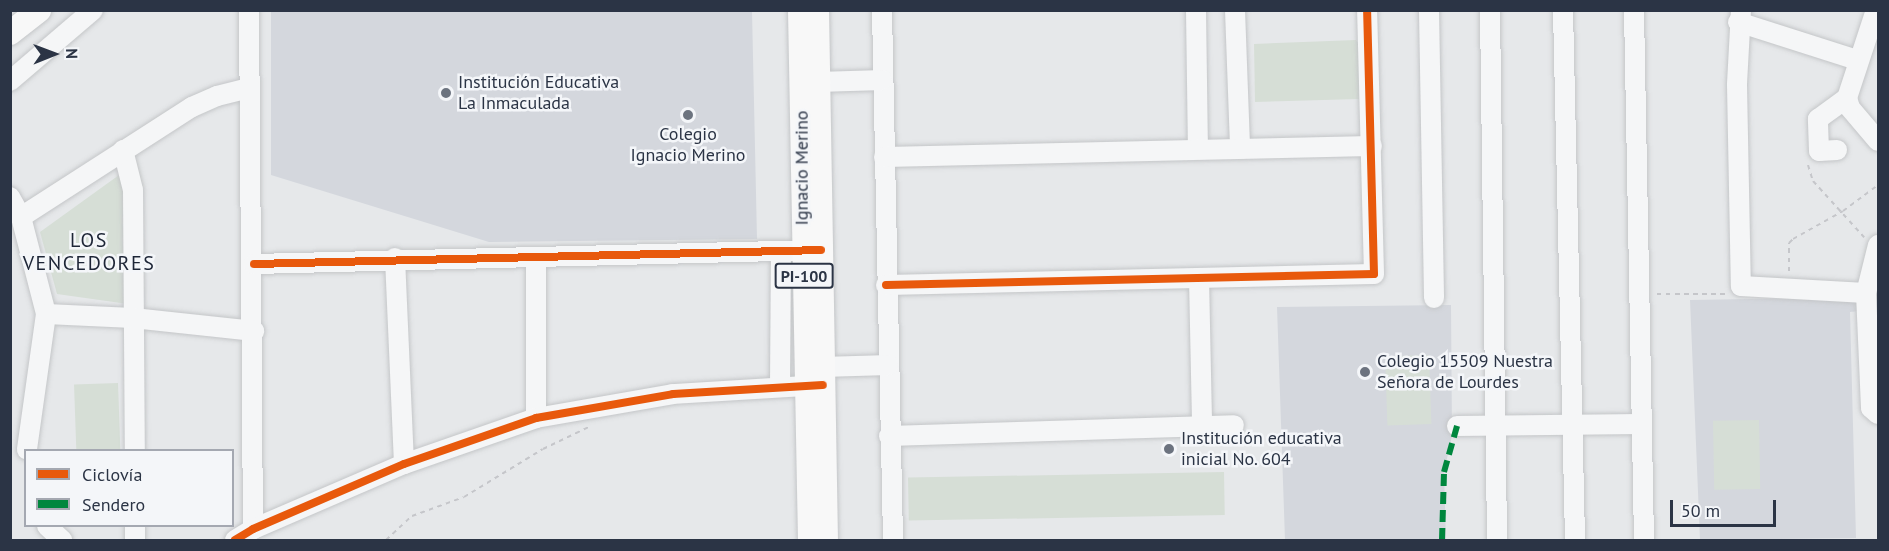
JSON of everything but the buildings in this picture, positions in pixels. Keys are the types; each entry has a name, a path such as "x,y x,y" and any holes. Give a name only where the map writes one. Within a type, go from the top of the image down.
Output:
{"main road":[{"path":"10,33 39,10"},
{"name":"Ignacio Merino","path":"800,10 802,250"},
{"name":"PI-100","path":"817,10 819,82 802,250 817,379 826,540"},
{"name":"PI-100","path":"810,540 817,379"}],"street":[{"path":"10,81 93,10"},
{"path":"249,10 254,264 253,529"},
{"path":"882,10 889,436 893,540"},
{"path":"1196,10 1198,149"},
{"path":"1235,10 1240,149"},
{"path":"886,285 1374,274 1367,10"},
{"path":"1429,10 1434,298"},
{"path":"1490,10 1497,540"},
{"path":"1563,10 1575,540"},
{"path":"1634,10 1644,540"},
{"path":"1876,10 1857,60 1847,98 1850,108 1878,141"},
{"path":"1857,60 1740,16 1741,286 1866,293"},
{"path":"819,82 882,80"},
{"path":"27,449 20,428 46,314 14,207 123,150 192,107 217,96 250,88"},
{"path":"1837,150 1819,151 1818,119 1847,98"},
{"path":"884,157 1371,146"},
{"path":"123,150 133,190 135,449"},
{"path":"1874,242 1866,293 1871,408 1878,414"},
{"path":"254,264 394,258 536,258 802,250 780,387"},
{"path":"394,258 405,464"},
{"path":"536,258 536,418"},
{"path":"1199,278 1202,426"},
{"path":"46,314 134,318 254,331"},
{"path":"235,540 253,529 405,464 536,418 673,394 780,387 888,365"},
{"path":"1457,426 1642,424"},
{"path":"889,436 1234,425"},
{"path":"49,527 62,540"}],"path":[{"path":"1808,161 1813,181 1874,242"},
{"path":"1789,289 1790,243 1843,211 1878,184"},
{"path":"1640,294 1727,294 1741,286"},
{"path":"386,540 412,516 464,497 543,449 591,426"}],"shaded area":[{"name":"Institución Educativa La Inmaculada","path":"271,11 752,11 757,239 489,242 271,175"},
{"path":"1356,40 1363,48 1365,95 1359,99 1255,102 1254,44"},
{"path":"126,170 128,304 57,294 40,232"},
{"path":"1859,297 1860,311 1850,312 1856,538 1700,540 1690,300"},
{"name":"Colegio 15509 Nuestra Señora de Lourdes","path":"1451,305 1452,436 1444,472 1446,540 1285,540 1277,307"},
{"path":"1429,355 1431,424 1387,425 1385,357"},
{"path":"118,383 120,449 76,449 74,385"},
{"path":"1759,420 1760,489 1714,490 1713,421"},
{"path":"1224,472 1225,515 909,521 908,478"}],"marked path":[{"path":"1442,540 1444,472 1457,426"}],"cycle path":[{"path":"886,285 1374,274 1367,10"},
{"path":"254,264 821,250"},
{"path":"235,540 253,529 404,464 536,418 673,394 823,385"}],"place":[{"name":"Institución Educativa La Inmaculada","path":"446,93"},
{"name":"Colegio Ignacio Merino","path":"688,115"},
{"name":"Colegio 15509 Nuestra Señora de Lourdes","path":"1365,372"},
{"name":"Institución educativa inicial No. 604","path":"1169,449"}],"district":[{"name":"LOS VENCEDORES","path":"89,252"}]}
